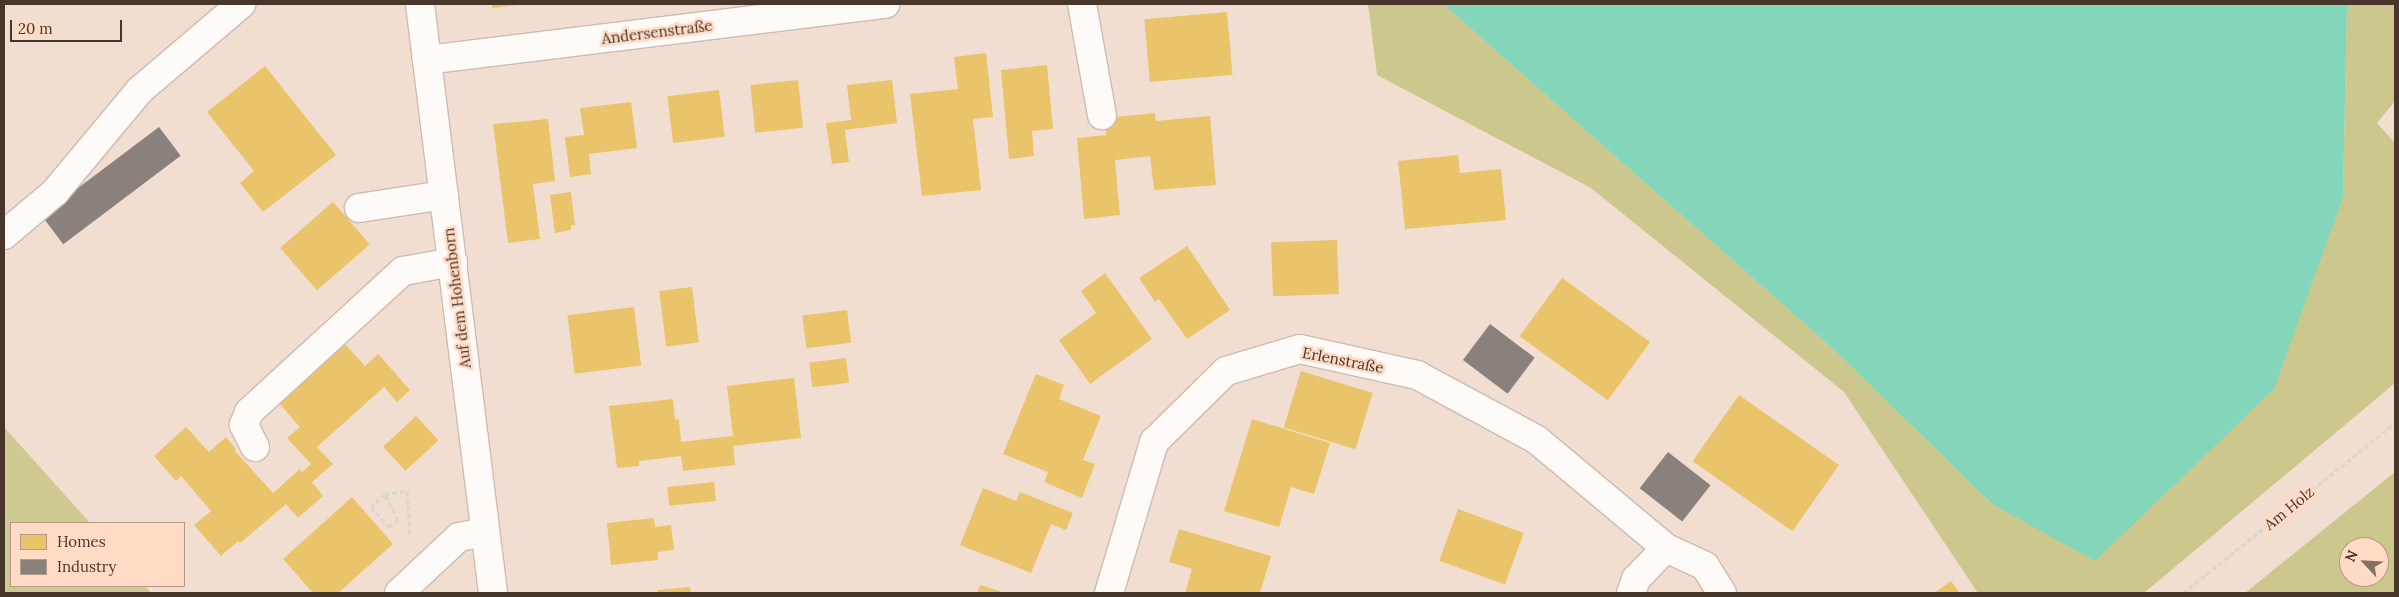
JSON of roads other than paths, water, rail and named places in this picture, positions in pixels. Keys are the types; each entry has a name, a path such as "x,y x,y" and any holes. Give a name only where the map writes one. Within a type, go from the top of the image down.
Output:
{"street":[{"path":"4,235 55,192 140,90 241,4"},
{"name":"Auf dem Hohenborn","path":"420,4 493,593"},
{"name":"Andersenstraße","path":"427,60 886,4"},
{"path":"1082,4 1102,115"},
{"path":"359,208 444,195"},
{"path":"255,447 244,425 249,412 403,271 453,262"},
{"name":"Erlenstraße","path":"1109,593 1154,442 1226,371 1300,349 1418,376 1537,440 1666,548 1705,566 1722,593"},
{"path":"400,593 458,538 485,532"},
{"path":"1631,593 1636,579 1666,548"}],"water":[{"path":"1443,4 2347,4 2343,197 2274,389 2095,561 1992,504 1832,348"}]}
